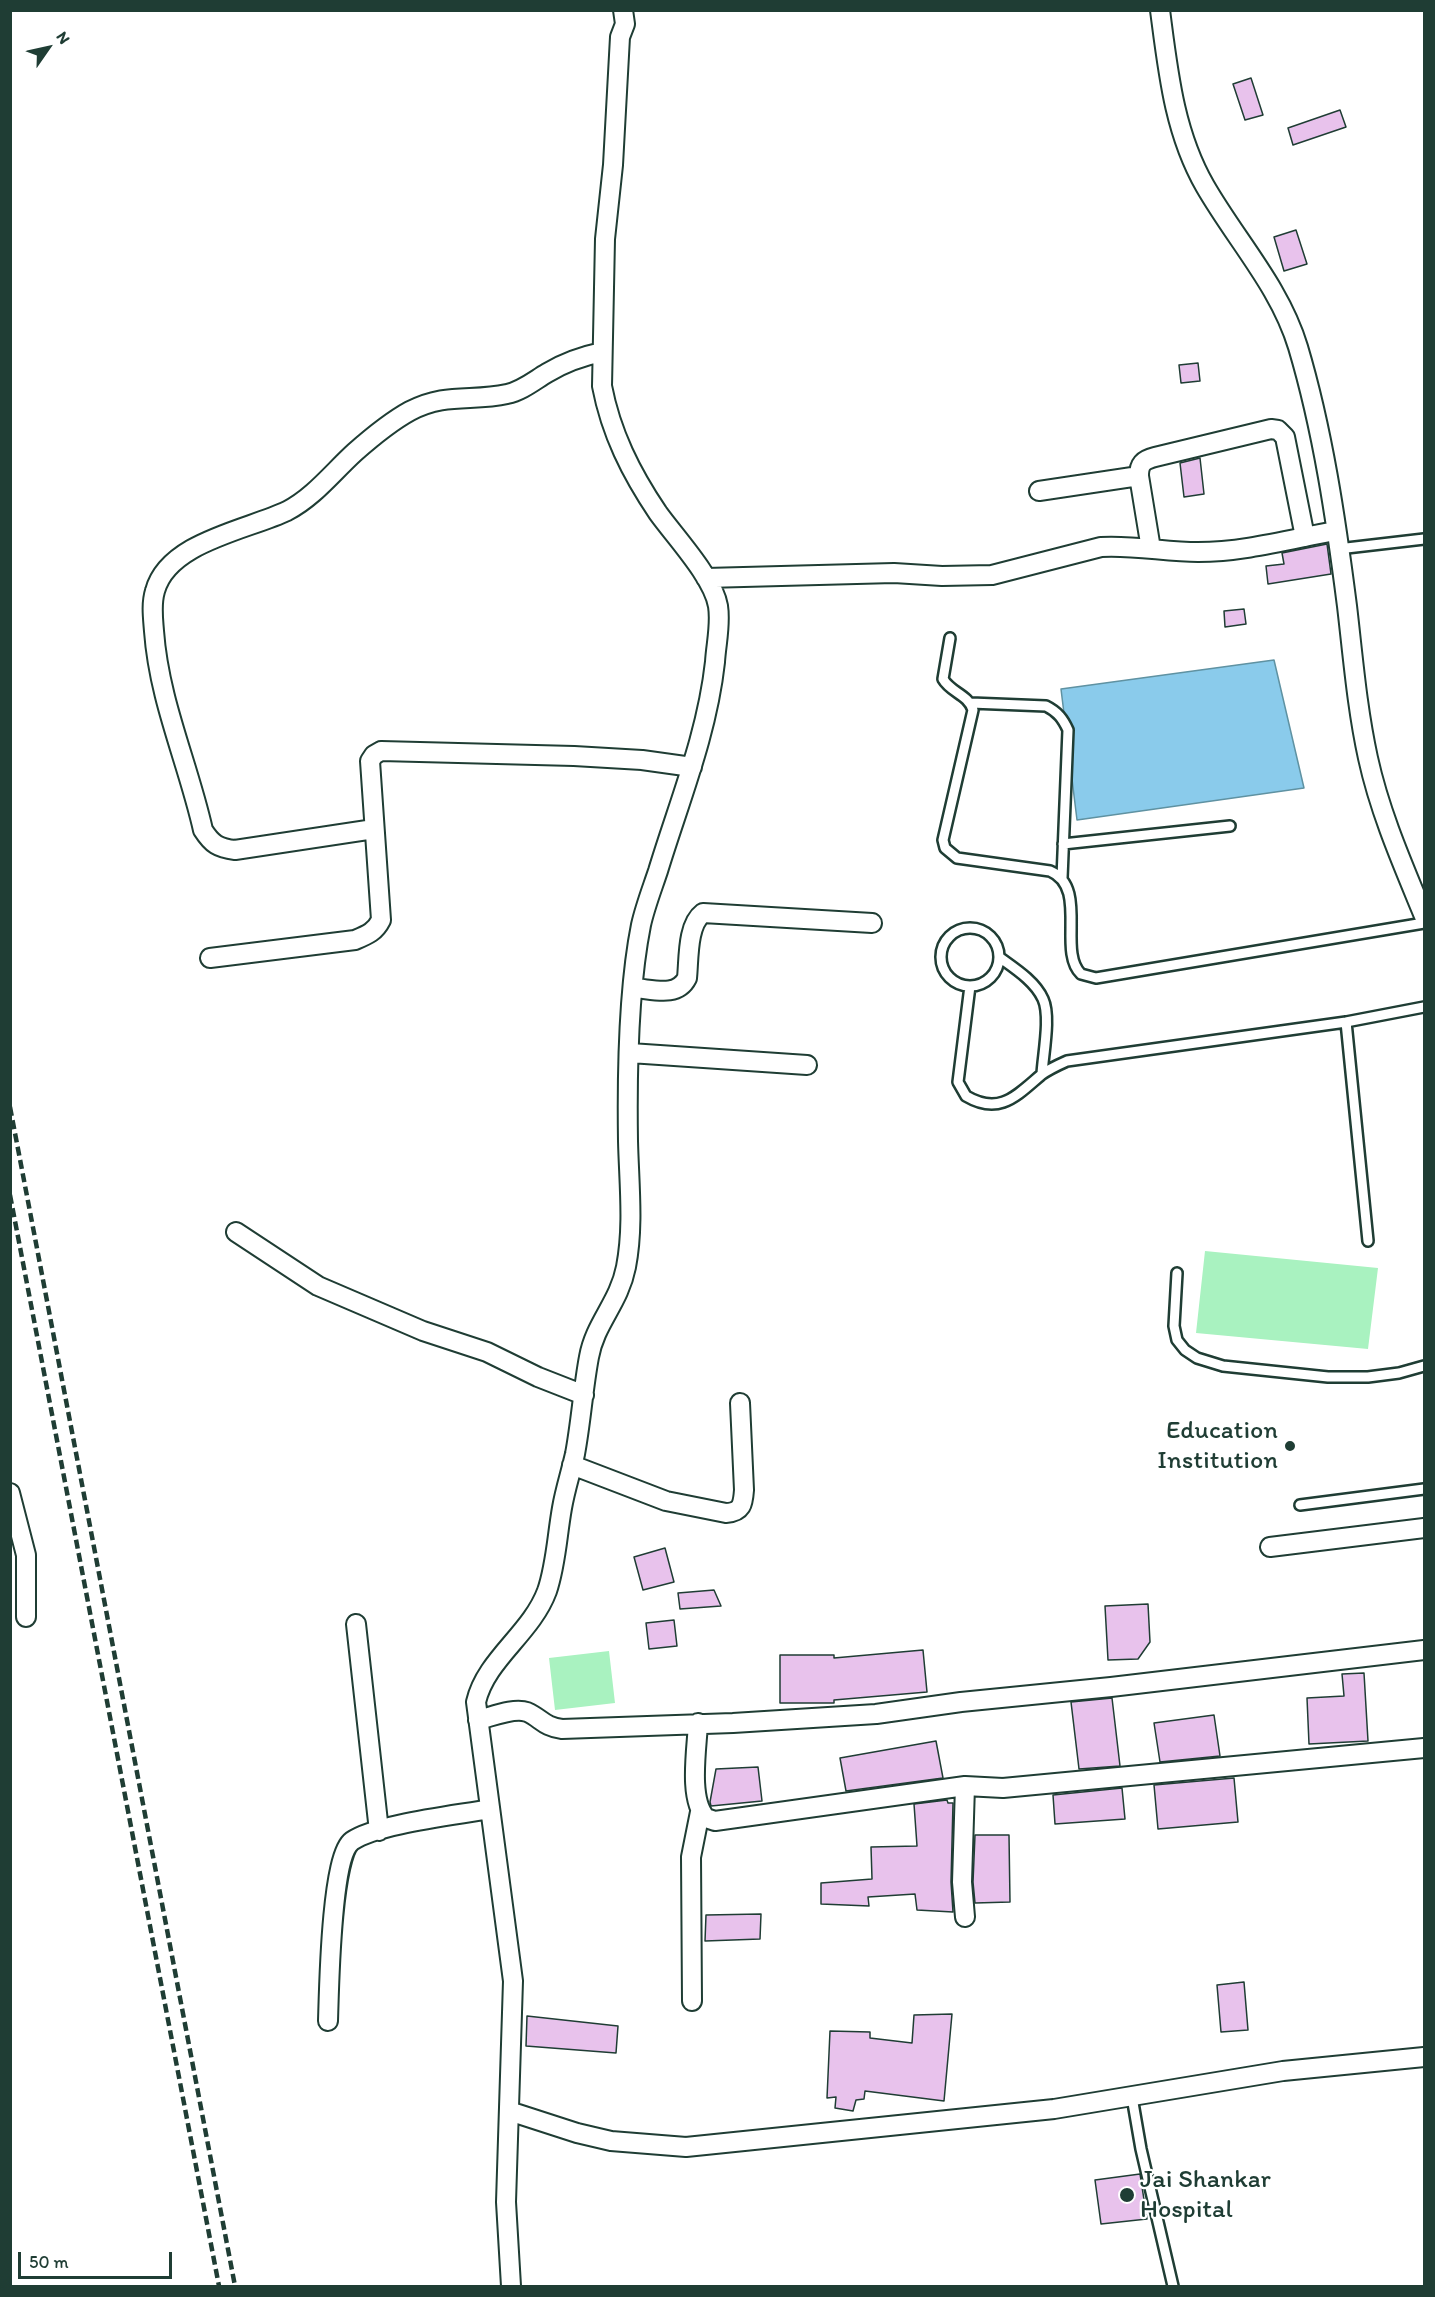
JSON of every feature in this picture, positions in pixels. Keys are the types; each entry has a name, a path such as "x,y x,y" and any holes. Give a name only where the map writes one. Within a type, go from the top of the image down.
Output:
{"street":[{"path":"511,2286 506,2202 513,1981 476,1702 485,1678 521,1635 537,1612 547,1591 572,1465 589,1354 595,1336 621,1288 627,1264 631,1234 628,1136 630,1053 634,988 642,924 692,767 711,693 718,626 718,606 712,588 657,511 627,463 607,409 602,386 604,239 613,165 620,37 625,24 623,10"},
{"path":"1160,10 1170,92 1187,146 1203,183 1274,290 1292,326 1316,420 1337,540 1368,758 1388,827 1425,916"},
{"path":"374,829 235,850 220,848 210,842 203,830 168,712 156,656 153,609 155,589 178,557 209,541 274,517 296,506 314,492 355,452 386,427 411,411 444,398 510,394 571,361 602,352"},
{"path":"1151,549 1139,476 1139,467 1147,459 1271,429 1278,430 1285,437 1305,537"},
{"path":"1039,491 1139,476"},
{"path":"706,578 894,573 942,576 992,575 1101,547 1118,546 1198,552 1305,537 1337,540"},
{"path":"210,958 355,940 368,935 377,928 381,920 370,761 381,751 574,756 642,760 692,767"},
{"path":"634,988 676,990 683,985 687,978 693,926 703,913 872,923"},
{"path":"630,1053 807,1065"},
{"path":"236,1232 318,1286 423,1331 487,1352 538,1377 584,1395"},
{"path":"572,1465 666,1501 726,1513 734,1512 740,1509 744,1490 740,1403"},
{"path":"10,1493 26,1556 26,1617"},
{"path":"1270,1547 1425,1528"},
{"path":"356,1624 379,1831"},
{"path":"478,1720 518,1711 526,1712 552,1728 562,1729 733,1723 876,1714 961,1702 1425,1650"},
{"path":"692,2001 691,1857 700,1812 696,1791 699,1723"},
{"path":"700,1812 705,1818 716,1821 965,1786 1003,1788 1425,1748"},
{"path":"965,1786 963,1882 965,1917"},
{"path":"328,2021 330,1957 339,1869 344,1850 350,1842 379,1831 490,1809"},
{"path":"509,2111 577,2133 611,2141 686,2147 1043,2110 1283,2071 1425,2057"}],"lane":[{"path":"1337,540 1425,540"},
{"path":"950,638 943,679 950,689 971,704 1046,706 1056,711 1068,730 1062,878 1068,890 1074,963 1081,974 1089,977 1425,923"},
{"path":"971,704 972,715 943,840 945,848 957,858 1050,871 1062,878"},
{"path":"1063,844 1230,826"},
{"path":"965,929 984,931 997,945 999,957 994,973 988,981 970,986 960,985 946,973 941,955 948,938 965,929"},
{"path":"999,957 1028,979 1044,999 1046,1013 1042,1074"},
{"path":"970,986 958,1082 966,1096 992,1104 1005,1102 1027,1089 1042,1074 1067,1061 1346,1022 1425,1007"},
{"path":"1346,1022 1368,1241"},
{"path":"1178,1274 1174,1326 1178,1340 1185,1350 1197,1358 1223,1366 1328,1377 1368,1377 1425,1365"},
{"path":"1300,1505 1425,1490"},
{"path":"1132,2097 1141,2149 1173,2286"}],"green space":[{"path":"1205,1251 1378,1268 1368,1349 1196,1333"},
{"path":"609,1651 615,1703 555,1710 549,1658"}],"water":[{"path":"1274,660 1304,788 1077,820 1061,689"}],"building":[{"path":"1251,78 1263,115 1245,120 1233,84"},
{"path":"1340,110 1346,127 1293,145 1288,128"},
{"path":"1296,230 1307,264 1284,271 1274,237"},
{"path":"1198,363 1200,381 1181,383 1179,365"},
{"path":"1200,458 1204,494 1184,497 1180,463"},
{"path":"1327,544 1331,574 1268,584 1266,566 1284,564 1282,553"},
{"path":"1244,609 1246,624 1225,627 1224,611"},
{"path":"665,1548 674,1582 643,1590 634,1557"},
{"path":"714,1590 721,1606 680,1609 678,1593"},
{"path":"1148,1604 1150,1642 1138,1659 1108,1660 1105,1606"},
{"path":"674,1620 677,1646 649,1649 646,1623"},
{"path":"923,1650 927,1692 834,1700 834,1703 780,1703 780,1655 834,1655 834,1658"},
{"path":"1364,1673 1368,1741 1309,1744 1307,1698 1344,1696 1342,1674"},
{"path":"1112,1698 1120,1766 1079,1769 1071,1702"},
{"path":"1214,1715 1220,1756 1160,1762 1154,1723"},
{"path":"936,1741 943,1778 846,1791 840,1758"},
{"path":"758,1767 762,1801 711,1806 716,1769"},
{"path":"1234,1778 1238,1822 1158,1829 1154,1785"},
{"path":"1122,1788 1125,1819 1055,1824 1053,1795"},
{"path":"947,1800 948,1803 953,1803 951,1882 953,1912 917,1910 915,1894 868,1897 869,1906 821,1904 821,1883 872,1879 871,1847 917,1846 914,1804"},
{"path":"975,1835 1009,1835 1010,1902 975,1903 973,1882"},
{"path":"761,1914 760,1939 705,1941 706,1915"},
{"path":"1244,1982 1248,2030 1221,2032 1217,1985"},
{"path":"952,2014 944,2101 865,2091 864,2099 856,2100 853,2111 835,2108 836,2097 827,2098 830,2031 870,2032 870,2038 912,2043 914,2015"},
{"path":"527,2016 618,2026 616,2053 526,2046"},
{"path":"1140,2174 1147,2219 1101,2224 1095,2180"}],"railway":[{"path":"10,1107 235,2286"},
{"path":"10,1195 219,2286"}],"place":[{"name":"Education Institution","path":"1290,1446"},
{"name":"Jai Shankar Hospital","path":"1127,2195"}]}
